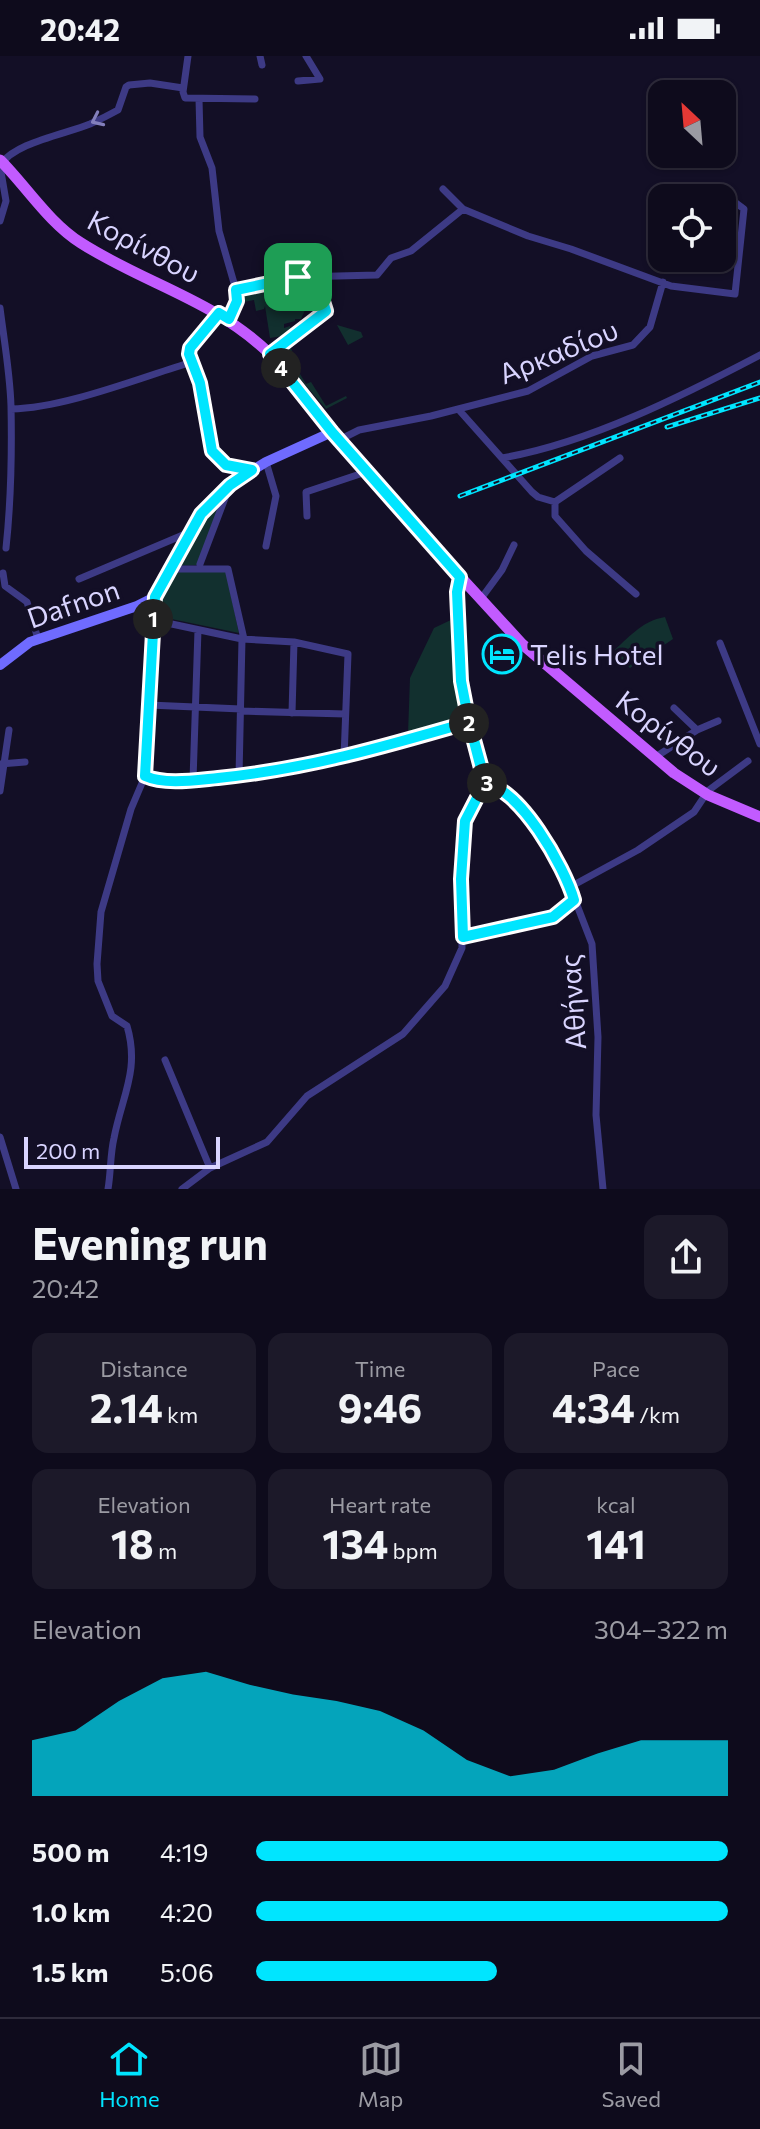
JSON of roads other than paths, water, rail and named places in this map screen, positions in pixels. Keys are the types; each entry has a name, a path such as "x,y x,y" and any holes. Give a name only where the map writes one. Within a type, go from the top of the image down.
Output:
{"main road":[{"name":"Κορίνθου","path":"1,160 76,240 224,316 270,354 366,472 522,644 654,758 705,793 760,817"},
{"name":"Dafnon","path":"0,665 38,639 151,599 205,509 230,485 266,462 335,436"}],"street":[{"path":"188,56 183,88 185,98 255,99"},
{"path":"260,56 262,65"},
{"path":"298,81 320,79 306,56"},
{"path":"0,221 6,201 0,175 1,160 118,110 129,85 150,83 183,88"},
{"path":"199,99 200,137 212,168 219,231 237,301 190,348 200,383 212,451 226,465 252,470"},
{"path":"443,189 463,209 528,236 671,286 735,294 744,209 736,203"},
{"path":"236,290 298,277 377,275 391,258 411,251 463,209"},
{"path":"270,354 326,311 320,292 298,277"},
{"name":"Αρκαδίου","path":"335,436 459,410 528,391 592,356 633,345 650,327 663,282"},
{"path":"0,308 11,409 12,470 6,548"},
{"path":"504,460 590,433 684,394 760,355"},
{"path":"11,409 27,409 68,400 192,362"},
{"path":"459,410 532,492 555,502"},
{"path":"555,502 620,458"},
{"path":"266,462 276,496 266,546"},
{"path":"307,516 306,492 366,472"},
{"path":"200,564 230,485"},
{"path":"555,502 555,516 586,551 636,594"},
{"path":"79,579 190,532"},
{"path":"480,600 502,570 514,545"},
{"path":"169,569 228,569 243,639 239,776"},
{"path":"3,573 5,586 27,602 38,639"},
{"path":"182,1189 210,1168 267,1142 307,1096 403,1034 445,986 458,961 463,937 461,879 465,821 482,783 482,769 461,681 457,592 460,577"},
{"path":"108,1189 113,1140 133,1068 133,1046 127,1026 112,1016 98,981 101,912 131,809 145,776 153,620 151,599"},
{"path":"153,620 243,639 294,642 348,654 344,758"},
{"path":"193,780 198,630"},
{"path":"292,713 294,642"},
{"path":"720,643 760,744"},
{"path":"149,705 345,714"},
{"path":"674,708 697,730"},
{"path":"654,758 697,730 718,721"},
{"path":"145,776 193,780 239,776 344,758 469,722"},
{"path":"0,791 9,730"},
{"path":"570,887 638,850 694,812 705,793 748,761"},
{"path":"2,764 25,762"},
{"name":"Αθήνας","path":"482,783 497,786 530,820 570,887 592,944 599,1067 596,1115 603,1189"},
{"path":"463,937 553,917 574,900"},
{"path":"165,1060 210,1168"},
{"path":"0,1137 16,1189"}],"railway":[{"path":"460,496 760,382"},
{"path":"667,427 760,398"}],"place":[{"name":"Telis Hotel","path":"502,654"}]}
